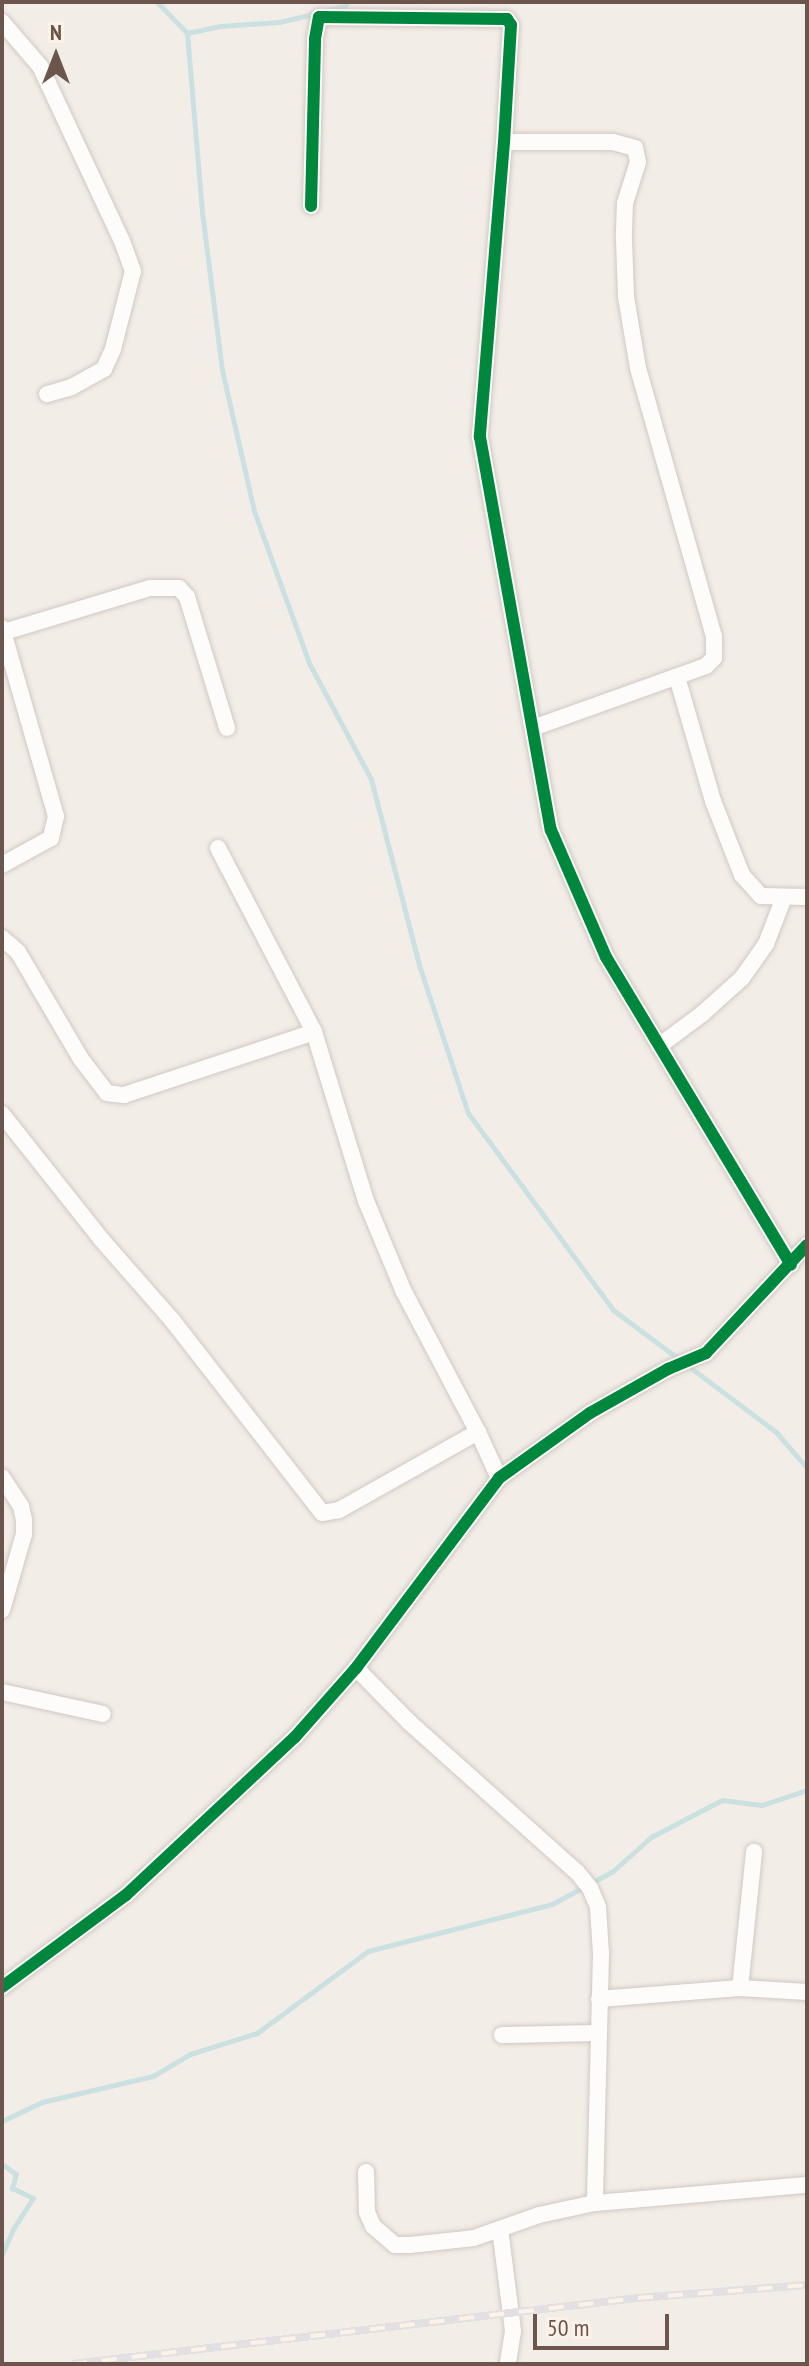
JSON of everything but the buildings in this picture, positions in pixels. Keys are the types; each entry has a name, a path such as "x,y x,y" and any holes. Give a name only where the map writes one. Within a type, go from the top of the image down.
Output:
{"street":[{"path":"311,206 315,39 319,17 507,19 511,25 504,142 480,437 551,830 606,957 791,1265"},
{"path":"2,22 40,66 133,271 113,349 104,369 72,387 47,394"},
{"path":"504,142 613,142 635,148 638,162 625,203 626,297 638,368 714,637 714,658 706,666 533,728"},
{"path":"2,865 51,838 56,816 3,630 150,588 179,588 187,597 227,728"},
{"path":"677,677 713,801 742,875 761,896 807,897"},
{"path":"218,848 314,1032 366,1201 403,1290 499,1478"},
{"path":"659,1046 702,1014 742,978 766,944 784,897"},
{"path":"2,938 18,952 81,1059 107,1093 124,1095 314,1032"},
{"path":"2,1114 101,1239 172,1320 322,1513 339,1510 478,1432"},
{"path":"2,1987 126,1895 295,1737 356,1668 499,1478 590,1413 668,1369 706,1353 807,1245"},
{"path":"2,1477 21,1506 24,1534 2,1610"},
{"path":"356,1668 480,1788 577,1872 590,1888 598,1907 595,2203"},
{"path":"2,1692 103,1714"},
{"path":"740,1988 754,1852"},
{"path":"599,1999 740,1988 807,1992"},
{"path":"502,2035 599,2033"},
{"path":"366,2172 367,2212 373,2226 395,2245 474,2238 539,2215 595,2203 807,2185"},
{"path":"500,2229 513,2331 508,2364"}],"waterway":[{"path":"157,2 187,33 202,212 222,370 254,511 309,663 371,779 419,965 468,1113 613,1310 679,1359"},
{"path":"327,10 345,6 347,2"},
{"path":"187,33 220,26 279,22 318,13"},
{"path":"687,1365 776,1432 807,1468"},
{"path":"2,2121 42,2102 153,2076 190,2054 257,2033 368,1951 552,1904 613,1871 651,1837 722,1800 762,1805 807,1790"},
{"path":"2,2164 16,2174 12,2188 33,2198 14,2227 2,2254"}],"railway":[{"path":"72,2364 638,2298 807,2285"}],"cycle path":[{"path":"311,206 315,39 319,17 507,19 511,25 504,142 480,437 551,830 606,957 791,1265"},
{"path":"2,1987 126,1895 295,1737 356,1668 499,1478 590,1413 668,1369 706,1353 807,1245"}]}
